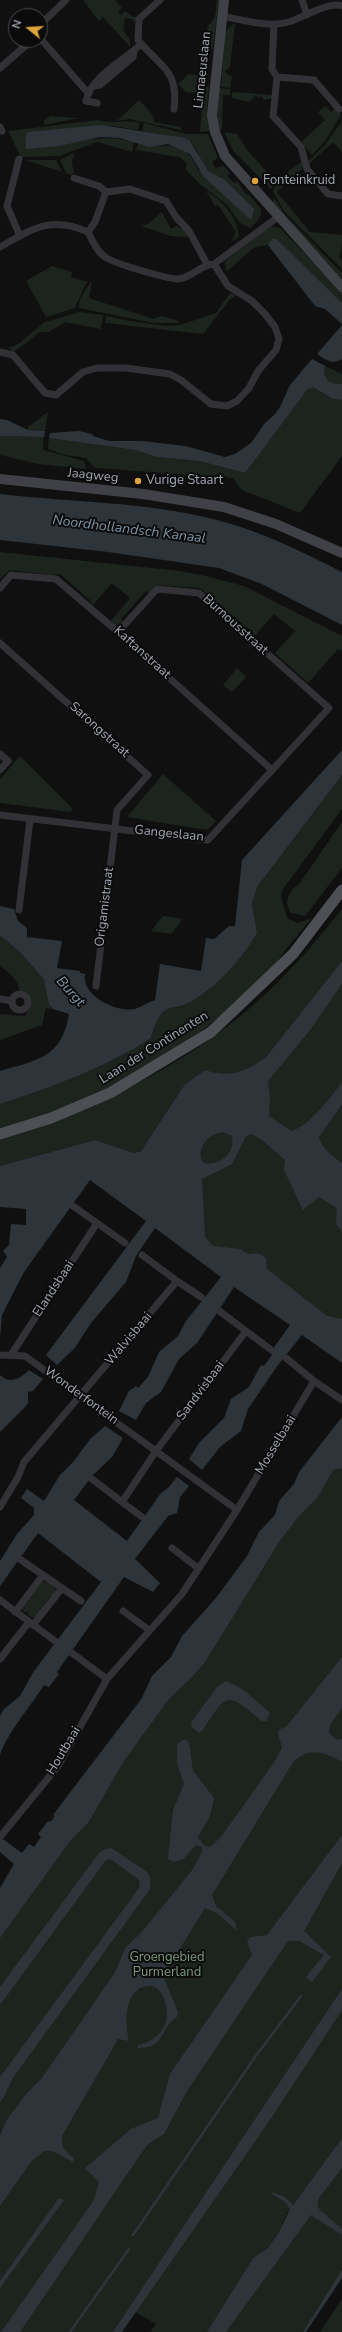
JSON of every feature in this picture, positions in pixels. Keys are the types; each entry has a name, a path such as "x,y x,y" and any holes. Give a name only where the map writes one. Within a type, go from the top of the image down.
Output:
{"main road":[{"name":"Linnaeuslaan","path":"224,0 212,102 215,132 225,156 342,287"},
{"name":"Jaagweg","path":"0,479 143,494 210,504 276,524 342,553"},
{"name":"Laan der Continenten","path":"0,1134 51,1118 110,1093 211,1032 293,954 342,890"}],"street":[{"path":"48,17 66,0"},
{"path":"160,0 139,19 138,40 173,78 176,91 174,109"},
{"path":"302,0 307,14"},
{"path":"222,16 274,25 289,22 330,6 342,6"},
{"path":"274,25 272,69 277,77 273,116 301,147 307,169 328,194 342,196"},
{"path":"97,103 86,101 88,92 128,53 134,51 141,44"},
{"path":"48,47 88,92"},
{"path":"0,68 23,48"},
{"path":"277,77 314,80 339,109"},
{"path":"19,159 7,206 20,236"},
{"path":"0,352 13,355 46,393 56,396 83,372 97,368 126,368 170,374 181,380 211,404 227,406 237,401 249,388 258,371 276,350 279,339 275,327 252,301 228,286 210,264 189,231 176,217 166,201 130,189 106,192 99,186 74,178"},
{"path":"88,232 95,222 106,192"},
{"path":"0,247 31,229 62,223 88,232 93,243 105,257 148,272 178,279 196,272 210,264 278,217"},
{"name":"Kaftanstraat","path":"0,588 11,575 56,579 118,632 272,770"},
{"name":"Burnousstraat","path":"118,632 157,589 199,593 329,708"},
{"name":"Sarongstraat","path":"0,642 148,775 117,810 114,828"},
{"name":"Gangeslaan","path":"0,816 208,840 329,708"},
{"path":"0,754 8,761 0,770"},
{"path":"19,910 30,820"},
{"name":"Origamistraat","path":"96,986 114,828"},
{"path":"0,999 12,1001"},
{"path":"73,1206 125,1243"},
{"name":"Elandsbaai","path":"11,1355 97,1223"},
{"path":"142,1255 177,1282 201,1297"},
{"name":"Walvisbaai","path":"0,1507 18,1477 24,1462 177,1282"},
{"path":"218,1310 270,1349"},
{"name":"Sandvisbaai","path":"156,1451 246,1331"},
{"name":"Wonderfontein","path":"0,1355 25,1356 237,1510"},
{"path":"286,1358 314,1381 342,1400"},
{"name":"Mosselbaai","path":"237,1510 314,1381"},
{"path":"122,1502 156,1451"},
{"path":"92,1480 142,1517"},
{"name":"Houtbaai","path":"1,1835 58,1766 107,1679 182,1594 237,1510"},
{"path":"172,1548 198,1568"},
{"path":"21,1560 81,1601"},
{"path":"16,1612 43,1575"},
{"path":"0,1659 62,1588"},
{"path":"0,1600 55,1641"},
{"path":"122,1611 149,1630"},
{"path":"72,1653 107,1679"}],"green space":[{"path":"83,0 115,0 122,8 118,11 121,15 125,11 133,17 137,17 134,23 133,19 125,18 123,30 130,40 130,47 103,17 99,21"},
{"path":"217,0 219,0 212,54 207,28 215,17"},
{"path":"235,23 230,67 225,71 228,75 232,76 230,88 221,87 225,31"},
{"path":"189,74 203,76 201,93 186,92 178,84"},
{"path":"204,86 209,87 207,107 210,131 200,132"},
{"path":"219,88 230,89 230,95 223,95 222,129 219,130 217,109"},
{"path":"232,92 272,95 272,98 265,100 261,96 258,98 256,95 249,102 232,98"},
{"path":"139,100 153,115 154,122 181,127 181,130 129,119 117,121"},
{"path":"326,106 331,112 336,108 341,115 325,141 312,155 301,142 325,120 318,112"},
{"path":"50,116 78,118 44,125 44,121"},
{"path":"98,120 140,123 138,130 113,126 25,137 26,148 80,140 107,138 134,142 132,152 97,142 59,156 21,157 8,131"},
{"path":"342,121 342,152 333,142 308,165 307,162 325,145"},
{"path":"144,123 186,134 208,134 218,158 212,162 216,169 223,165 230,173 227,176 234,183 237,181 246,195 248,194 261,209 257,222 250,228 240,223 227,205 200,184 186,170 186,162 179,157 136,150 138,143 180,148 192,159 198,170 225,180 208,171 190,141 185,138 142,131"},
{"path":"224,132 237,134 247,150 276,182 271,189 234,152"},
{"path":"74,153 72,163 74,172 72,175 66,173 60,160"},
{"path":"25,160 56,160 62,172"},
{"path":"302,162 302,169 277,192 310,232 342,235 339,257 342,260 342,269 284,211 274,193 273,190 290,170"},
{"path":"206,191 224,205 236,223 239,237 231,242 236,232 218,205 215,206"},
{"path":"274,198 285,215 342,273 342,279 273,204"},
{"path":"162,212 171,229 176,226 184,230 190,237 171,236 141,226 148,224"},
{"path":"271,226 280,228 342,292 342,303 278,240 273,238 268,245 255,247 226,272 225,261"},
{"path":"52,266 72,272 71,277 88,282 85,285 75,308 46,317 26,281"},
{"path":"90,283 92,283 89,298 153,319 162,316 179,321 178,323 154,323 79,308 80,299"},
{"path":"230,293 236,295 234,298 230,299 203,334 105,323 106,316 135,322 167,326 180,325 216,313"},
{"path":"80,312 103,315 101,329 65,322 49,332 40,332 14,352 8,348 18,344 45,322"},
{"path":"325,366 342,374 342,384 333,385 324,378"},
{"path":"313,387 333,399 342,400 342,456 300,513 242,490 233,478 95,468 86,458 65,455 48,449 49,438 135,450 157,457 199,461 244,473 307,390"},
{"path":"48,412 45,431 28,430 28,427"},
{"path":"0,436 44,437 43,450 84,461 86,469 38,464 0,455"},
{"path":"0,552 180,571 244,586 342,636 342,651 338,649 308,683 275,653 295,631 274,614 253,638 253,633 200,588 159,585 155,586 148,593 146,591 121,619 123,621 117,626 110,622 130,598 112,583 92,606 91,601 60,574 52,575 10,570 0,579"},
{"path":"237,668 246,677 232,692 223,685"},
{"path":"20,756 72,808 71,812 0,803 0,779"},
{"path":"163,774 216,821 207,830 127,817"},
{"path":"342,775 342,809 283,889 281,896 287,918 298,923 312,918 286,949 271,971 243,998 195,1036 122,1083 59,1110 0,1128 0,1104 78,1076 133,1049 151,1038 160,1016 165,1011 190,1002 200,996 224,975 239,959 257,933 252,904 257,887"},
{"path":"342,822 342,868 305,916 291,913 287,904 290,893 299,884"},
{"path":"342,909 342,961 266,1057 244,1070 237,1072 222,1073 205,1070 185,1084 141,1151 134,1153 95,1140 0,1166 0,1140 80,1110 132,1086 183,1057 229,1025 264,996 310,948"},
{"path":"163,916 183,919 171,934 151,931"},
{"path":"0,935 26,957 43,977 47,986 49,1002 53,1009 46,1008 42,1025 0,1040 0,1014 25,1016 32,1001 28,993 20,992 15,980 0,966"},
{"path":"342,973 342,1094 301,1150 342,1191 342,1348 155,1204 191,1126 268,1068"},
{"path":"342,1105 342,1163 325,1149 319,1137"},
{"name":"Groengebied Purmerland","path":"342,1441 342,2138 287,2213 279,2232 268,2248 253,2258 207,2332 150,2332 156,2324 136,2312 120,2332 0,2332 0,1915"},
{"path":"42,1581 50,1583 56,1590 51,1599 49,1597 38,1615 33,1618 28,1615 28,1612 26,1613 21,1609"},
{"path":"342,2148 342,2229 305,2204"},
{"path":"311,2214 342,2235 342,2273 304,2332 226,2332"},
{"path":"342,2299 342,2332 320,2332"}],"water":[{"path":"101,125 185,138 190,141 208,171 225,180 254,209 251,220 204,177 190,154 168,144 149,147 120,138 100,137 59,146 26,149 25,137 28,132"},
{"path":"273,238 278,240 342,303 342,324 325,309 315,306 268,245"},
{"path":"342,325 342,359 335,362 326,360 317,354"},
{"path":"312,359 325,366 324,371 328,380 334,383 342,384 342,400 333,399 313,387 307,390 245,473 199,461 157,457 135,450 49,438 50,433 79,431 92,434 93,436 109,441 142,441 185,446 225,457 235,454 251,443 265,423 274,415 280,407 290,385"},
{"path":"0,419 7,420 28,430 45,431 44,437 0,436"},
{"name":"Noordhollandsch Kanaal","path":"0,494 107,503 187,513 213,519 263,535 342,572 342,625 262,584 219,568 108,552 0,540"},
{"name":"Burgt","path":"342,750 342,775 257,887 252,904 257,933 239,959 217,983 190,1002 165,1011 160,1016 151,1038 133,1049 78,1076 0,1104 0,1071 25,1064 46,1055 60,1040 66,1029 69,1014 53,1009 49,1004 44,979 21,953 0,935 0,906 14,909 18,921 27,928 27,937 62,941 57,968 80,971 80,973 85,974 85,982 94,996 119,1008 128,1010 140,1007 155,1000 160,964 201,971 206,938 214,939 229,926 235,926 242,860"},
{"path":"342,961 342,984 310,1030 268,1081 270,1099 269,1116 291,1131 305,1124 312,1118 342,1082 342,1105 319,1137 325,1149 342,1163 342,1231 336,1224 337,1208 319,1197 303,1210 284,1170 285,1160 263,1141 252,1134 246,1136 232,1164 202,1179 205,1237 213,1246 240,1249 248,1254 258,1253 266,1258 267,1269 327,1316 342,1319 342,1363 302,1335 278,1365 248,1409 241,1431 220,1447 202,1470 189,1459 199,1443 224,1418 231,1399 249,1387 261,1365 264,1366 272,1355 270,1353 290,1325 234,1287 197,1343 179,1359 161,1392 146,1403 136,1420 119,1411 129,1391 136,1386 138,1388 148,1377 159,1352 178,1336 186,1321 221,1277 155,1228 136,1256 126,1282 91,1323 74,1349 57,1365 46,1355 146,1221 90,1180 24,1272 2,1315 0,1338 0,1268 7,1257 3,1251 9,1245 11,1224 26,1225 26,1209 0,1207 0,1166 95,1140 134,1153 141,1151 185,1084 205,1070 222,1073 237,1072 244,1070 266,1057","holes":["223,1132 232,1136 232,1148 226,1157 216,1162 204,1163 201,1159 201,1149 209,1138"]},
{"path":"29,1370 43,1379 33,1391 28,1392 28,1403 25,1407 0,1432 0,1375 8,1380 11,1380 19,1378"},
{"path":"342,1417 342,1468 333,1470 318,1497 298,1517 279,1542 205,1662 168,1700 124,1761 88,1823 70,1841 0,1938 0,1888 14,1864 0,1852 0,1837 22,1853 29,1844 34,1847 41,1837 38,1834 48,1821 50,1822 55,1816 53,1815 142,1698 152,1676 171,1657 182,1636 216,1598 247,1556 259,1532 275,1515 279,1501 294,1484 299,1472"},
{"path":"105,1426 123,1438 112,1457 92,1476 74,1500 127,1541 161,1493 169,1487 177,1477 189,1486 180,1497 177,1513 168,1516 135,1559 160,1583 153,1592 124,1577 57,1672 59,1674 49,1687 44,1685 8,1738 0,1755 0,1716 4,1709 20,1696 34,1671 101,1582 38,1533 0,1586 0,1561 17,1534 34,1515 34,1508 21,1498 27,1489 44,1501 60,1475 73,1462 91,1438"},
{"path":"342,1657 342,1708 330,1725 329,1733 337,1740 342,1739 342,1762 329,1755 317,1752 305,1754 293,1762 212,1895 216,1906 236,1923 236,1930 217,1913 205,1908 163,1976 178,2012 177,2017 171,2021 162,2037 153,2045 137,2048 138,2045 153,2039 159,2034 164,2027 167,2015 165,2001 158,1989 153,1986 147,1986 139,1989 134,1994 130,2001 127,2018 129,2041 118,2039 62,2136 63,2146 74,2158 73,2162 52,2151 44,2151 30,2163 0,2206 0,2136 6,2121 27,2093 42,2078 114,1974 126,1947 141,1933 193,1869 202,1852 202,1847 196,1845 183,1859 174,1862 168,1859 173,1810 184,1784 177,1763 177,1744 185,1739 189,1743 193,1771 214,1798 210,1816 198,1837 204,1846 210,1847 221,1837 275,1761 282,1748 278,1733 280,1729 286,1727"},
{"path":"226,1681 242,1689 270,1713 266,1721 262,1721 241,1704 228,1700 217,1709 199,1733 191,1726 192,1721 218,1686"},
{"path":"342,1835 342,1863 304,1931 331,1957 312,1982 306,1977 324,1955 299,1941 288,1941 187,2091 164,2134 147,2145 20,2332 1,2332 94,2200 99,2182 85,2168 131,2129 158,2118 170,2074 252,1955 247,1941 251,1937 267,1935"},
{"path":"111,1848 147,1872 150,1877 150,1889 12,2079 4,2097 0,2102 0,2077 134,1895 140,1886 139,1880 111,1859 106,1860 0,2005 0,1987 99,1853 105,1849"},
{"path":"342,1989 342,2010 270,2120 122,2332 113,2332"},
{"path":"342,2138 342,2168 319,2198 317,2206 342,2229 342,2235 311,2215 226,2332 207,2332 253,2258 268,2248 279,2232 290,2209 285,2202 272,2194 272,2192 285,2197 293,2205"},
{"path":"59,2198 64,2200 0,2288 0,2281"},
{"path":"342,2270 342,2278 306,2332 303,2332"}],"waterway":[{"path":"133,2235 255,2057 301,1996"},
{"path":"70,2332 129,2249"}],"place":[{"name":"Fonteinkruid","path":"255,181"},
{"name":"Vurige Staart","path":"138,481"}]}
